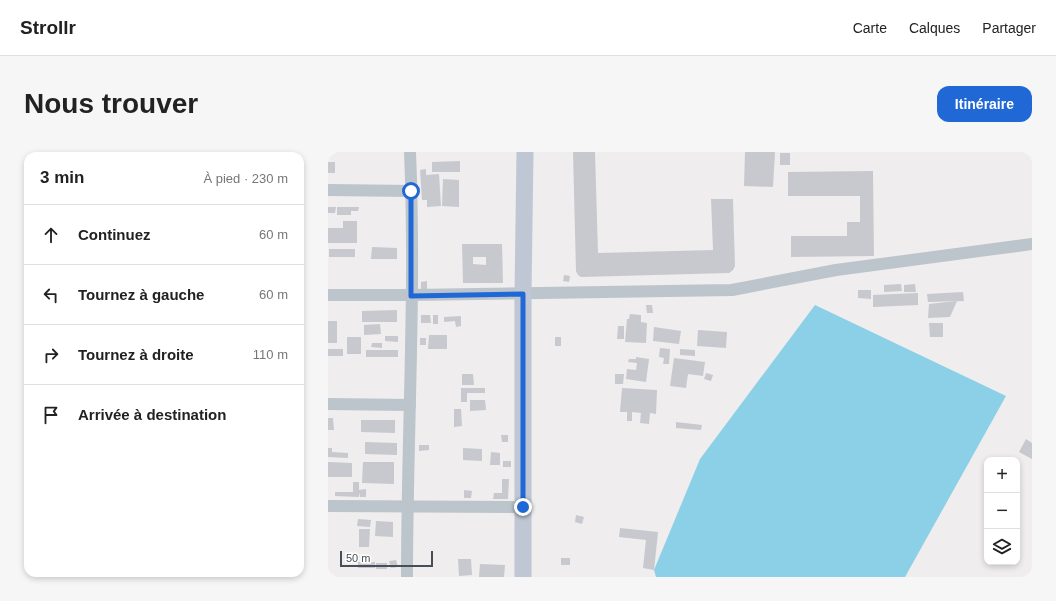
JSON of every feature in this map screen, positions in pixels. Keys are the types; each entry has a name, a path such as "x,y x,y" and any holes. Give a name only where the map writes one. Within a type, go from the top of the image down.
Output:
{"street":[{"path":"407,577 411,296 410,152"},
{"path":"523,577 523,294 525,152"},
{"path":"328,190 411,191"},
{"path":"328,295 411,296 732,290 836,270 1032,244"},
{"path":"328,404 410,404"},
{"path":"328,506 523,507"}],"water":[{"path":"815,305 1006,396 905,577 656,577 654,570 700,459"}],"building":[{"path":"573,152 595,152 598,253 713,250 711,199 733,199 735,266 733,270 729,273 581,277 578,275 576,271"},
{"path":"745,152 775,152 773,187 744,186"},
{"path":"780,153 790,153 790,165 780,165"},
{"path":"460,161 460,172 432,172 432,162"},
{"path":"328,162 335,162 335,173 328,173"},
{"path":"426,169 426,175 439,174 441,206 427,207 427,200 422,200 420,170"},
{"path":"873,171 874,256 791,257 791,236 847,236 847,222 860,222 860,196 788,196 788,172"},
{"path":"443,179 459,180 459,207 442,206"},
{"path":"328,207 336,207 335,213 328,213"},
{"path":"337,207 359,207 358,211 351,211 351,215 337,215"},
{"path":"343,221 357,221 357,243 328,243 328,228 343,228"},
{"path":"462,244 502,244 503,283 463,283","holes":["473,257 486,257 486,265 473,264"]},
{"path":"372,247 397,248 397,259 371,259"},
{"path":"329,249 355,249 355,257 329,257"},
{"path":"564,275 570,276 569,282 563,281"},
{"path":"427,281 427,289 421,289 421,282"},
{"path":"901,284 902,291 884,292 884,285"},
{"path":"915,284 916,292 904,292 904,285"},
{"path":"858,290 871,290 871,299 858,298"},
{"path":"963,292 964,301 928,302 927,294"},
{"path":"918,293 918,305 873,307 873,295"},
{"path":"957,301 950,317 928,318 929,304"},
{"path":"646,305 652,305 653,313 647,313"},
{"path":"397,310 397,322 362,322 362,311"},
{"path":"630,314 641,315 641,322 647,323 646,343 625,342 627,319 629,319"},
{"path":"421,315 430,315 431,323 421,323"},
{"path":"433,315 438,315 438,324 433,324"},
{"path":"461,316 461,326 456,327 455,321 444,322 444,317"},
{"path":"328,321 337,321 337,343 328,343"},
{"path":"929,323 943,323 943,337 930,337"},
{"path":"380,324 381,334 364,335 364,325"},
{"path":"618,326 624,326 624,339 617,339"},
{"path":"654,327 681,331 679,344 653,341"},
{"path":"698,330 727,332 726,348 697,346"},
{"path":"429,335 447,335 447,349 428,349"},
{"path":"385,336 398,336 398,342 385,341"},
{"path":"347,337 361,337 361,354 347,354"},
{"path":"555,337 561,337 561,346 555,346"},
{"path":"420,338 426,338 426,345 420,345"},
{"path":"372,343 382,343 382,348 371,347"},
{"path":"660,348 670,349 669,364 663,364 664,358 659,357"},
{"path":"328,349 343,349 343,356 328,356"},
{"path":"680,349 695,350 695,356 680,355"},
{"path":"366,350 398,350 398,357 366,357"},
{"path":"636,357 649,359 646,382 626,379 627,369 636,370 637,363 628,362 629,359 636,359"},
{"path":"674,358 705,362 703,376 688,374 686,388 670,386"},
{"path":"706,373 713,375 711,381 704,379"},
{"path":"462,374 473,374 474,385 462,385"},
{"path":"615,374 624,374 623,384 615,384"},
{"path":"461,388 485,388 485,393 467,393 467,402 461,402"},
{"path":"622,388 657,390 656,414 650,413 649,424 640,423 641,413 632,412 632,421 627,421 627,412 620,412"},
{"path":"470,400 485,400 486,410 470,411"},
{"path":"454,409 461,409 462,426 454,427"},
{"path":"328,418 333,418 334,430 328,430"},
{"path":"361,420 395,420 395,433 361,432"},
{"path":"676,422 702,425 701,430 676,428"},
{"path":"501,435 508,435 508,442 502,442"},
{"path":"1026,439 1032,443 1032,459 1019,452"},
{"path":"365,442 397,443 397,455 365,454"},
{"path":"419,445 429,445 429,450 419,451"},
{"path":"328,448 332,448 332,452 348,453 348,458 328,457"},
{"path":"463,448 482,449 482,461 463,460"},
{"path":"491,452 500,453 500,465 490,465"},
{"path":"503,461 511,461 511,467 503,467"},
{"path":"328,462 352,463 352,477 328,477"},
{"path":"363,462 394,462 394,484 362,483"},
{"path":"502,479 509,479 508,499 493,499 494,493 502,493"},
{"path":"353,482 359,482 359,490 366,489 366,497 360,497 360,492 359,497 335,496 335,492 353,492"},
{"path":"464,490 472,491 471,498 464,498"},
{"path":"576,515 584,517 582,524 575,522"},
{"path":"358,519 371,520 370,527 357,526"},
{"path":"376,521 393,522 393,537 375,536"},
{"path":"620,528 658,532 654,570 643,568 646,540 619,537"},
{"path":"359,529 370,529 369,547 359,547"},
{"path":"561,558 570,558 570,565 561,565"},
{"path":"458,559 471,559 472,575 459,576"},
{"path":"396,560 398,567 391,568 389,561"},
{"path":"358,562 375,562 375,568 358,568"},
{"path":"376,563 387,563 387,569 376,569"},
{"path":"480,564 505,565 504,577 479,577"}],"route":[{"path":"411,191 411,296 523,294 523,507"}]}
